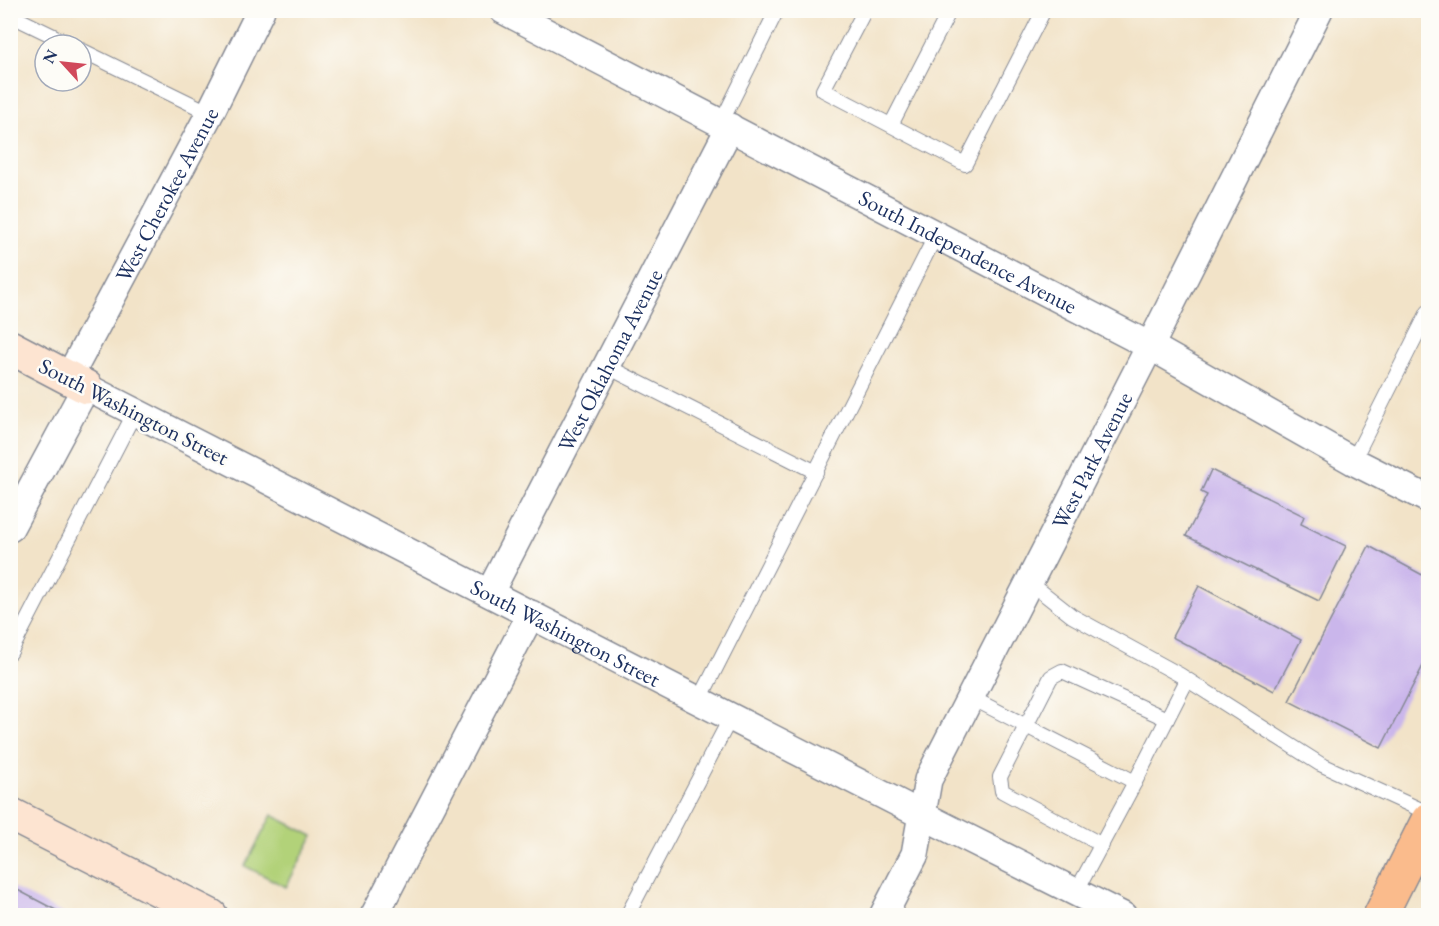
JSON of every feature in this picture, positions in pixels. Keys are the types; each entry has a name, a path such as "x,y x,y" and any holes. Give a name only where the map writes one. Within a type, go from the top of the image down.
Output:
{"highway":[{"path":"1380,915 1416,854 1428,820"}],"street":[{"name":"West Cherokee Avenue","path":"10,528 77,382 261,10"},
{"name":"South Independence Avenue","path":"502,10 1150,346 1353,461 1428,499"},
{"name":"West Park Avenue","path":"882,915 915,854 928,780 1319,10"},
{"name":"West Oklahoma Avenue","path":"490,592 606,366 725,125"},
{"name":"South Washington Street","path":"10,347 922,815 1123,915"},
{"path":"374,915 531,614"},
{"path":"10,814 211,915"}],"lane":[{"path":"725,125 777,10"},
{"path":"865,10 823,90 964,164 1044,10"},
{"path":"891,125 951,10"},
{"path":"10,15 47,33"},
{"path":"93,56 210,113"},
{"path":"699,700 936,235"},
{"path":"1353,461 1428,312"},
{"path":"606,366 816,472"},
{"path":"10,652 135,412"},
{"path":"1029,582 1072,616 1187,680 1320,764 1428,813"},
{"path":"1102,845 1002,791 1000,777 1051,677 1062,671 1167,719"},
{"path":"1076,892 1136,782 1187,680"},
{"path":"970,697 1136,782"},
{"path":"627,915 731,717"}],"green space":[{"path":"272,815 313,836 286,887 245,866"}],"building":[{"path":"1211,470 1304,516 1301,524 1346,546 1319,601 1186,536 1207,495 1201,492"},
{"path":"1369,546 1428,578 1428,656 1381,748 1289,701"},
{"path":"1199,586 1301,640 1274,691 1172,637"},
{"path":"10,886 67,916 10,916"}]}
